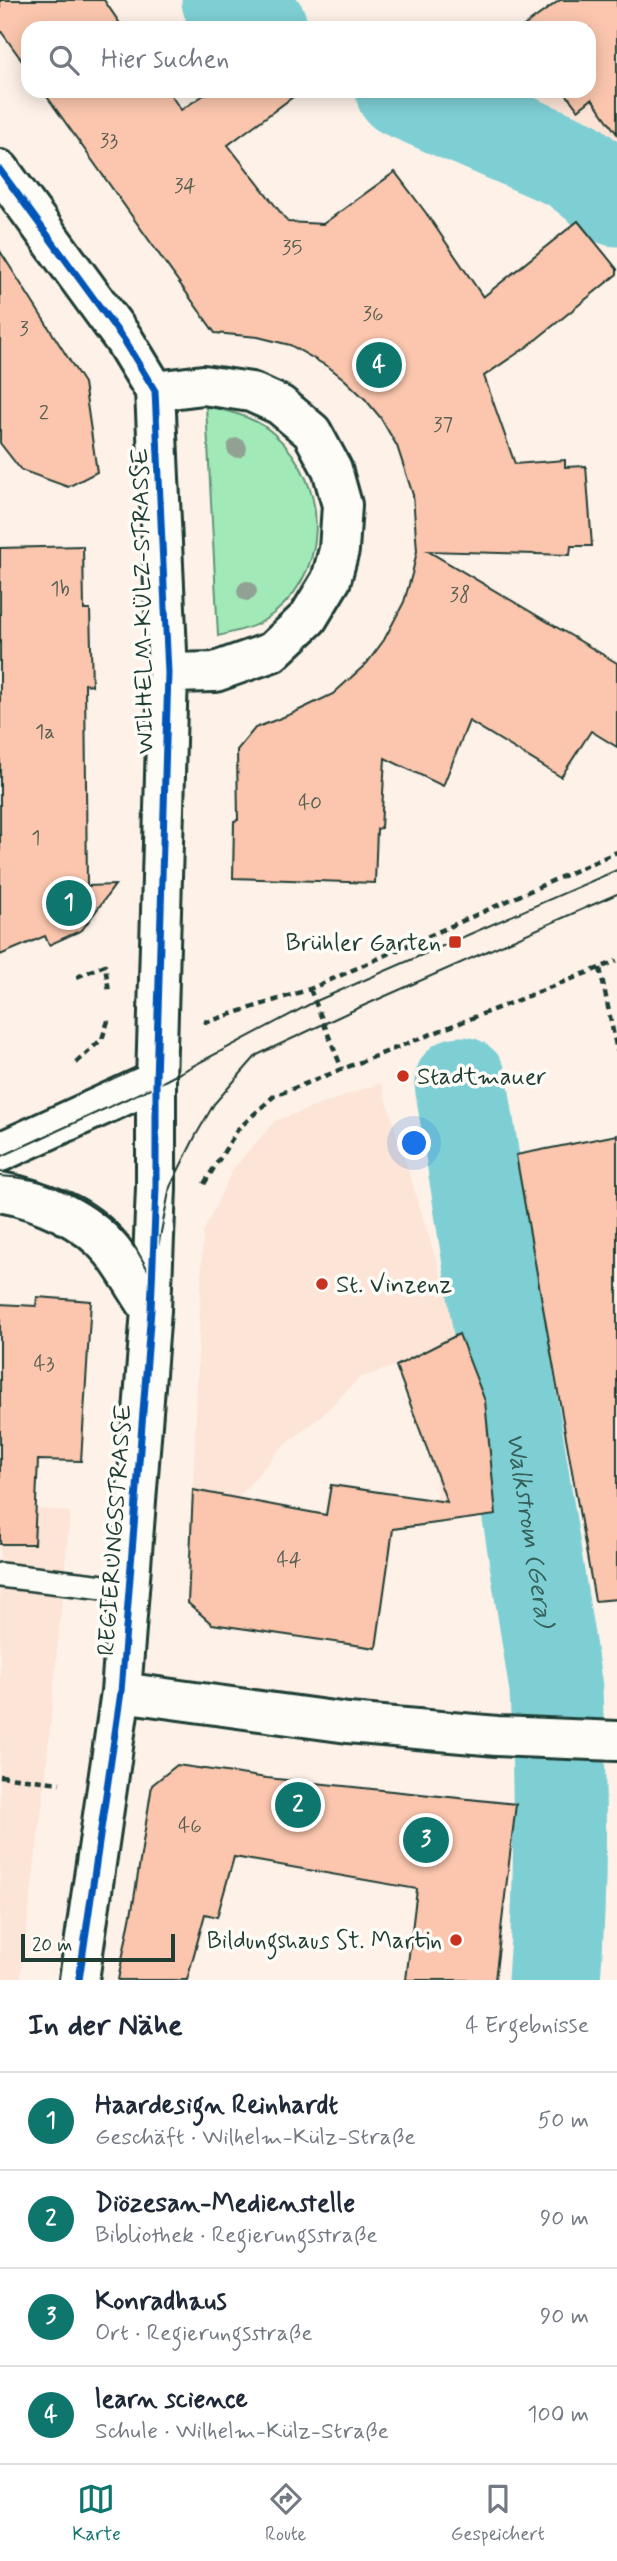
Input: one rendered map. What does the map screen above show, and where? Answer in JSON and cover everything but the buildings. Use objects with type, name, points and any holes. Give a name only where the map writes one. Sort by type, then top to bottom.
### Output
[{"type":"street","name":"WILHELM-KÜLZ-STRASSE","points":[[0,170],[124,340],[156,391],[168,673],[156,1081]]},
{"type":"street","name":"WILHELM-KÜLZ-STRASSE","points":[[156,391],[203,385],[251,392],[280,405],[312,432],[332,469],[342,505],[339,551],[331,580],[308,618],[272,652],[215,672],[168,673]]},
{"type":"street","points":[[0,1152],[156,1081]]},
{"type":"street","name":"REGIERUNGSSTRASSE","points":[[79,1980],[121,1692],[130,1590],[150,1310],[156,1188],[156,1081]]},
{"type":"street","points":[[0,1192],[24,1196],[81,1223],[111,1250],[150,1310]]},
{"type":"street","name":"REGIERUNGSSTRASSE","points":[[121,1692],[348,1723],[498,1736],[617,1741]]},
{"type":"lane","points":[[0,1575],[130,1590]]},
{"type":"path","points":[[158,1007],[207,1022],[310,989],[617,852]]},
{"type":"path","points":[[156,1188],[203,1185],[238,1129],[274,1096],[617,961]]},
{"type":"path","points":[[77,977],[105,965],[110,999]]},
{"type":"path","points":[[600,968],[617,1051]]},
{"type":"path","points":[[310,989],[342,1069]]},
{"type":"path","points":[[67,1067],[79,1062],[102,1039],[112,1010]]},
{"type":"path","points":[[0,1776],[46,1782]]},
{"type":"shaded area","points":[[560,0],[617,0],[617,175],[549,129],[484,98],[596,98],[596,21],[531,21]]},
{"type":"shaded area","name":"St. Vinzenz","points":[[381,1083],[459,1334],[485,1401],[440,1522],[429,1417],[416,1419],[395,1366],[359,1378],[321,1416],[279,1450],[237,1499],[193,1490],[203,1233],[233,1169],[275,1121]]},
{"type":"shaded area","points":[[0,1506],[70,1512],[45,1782],[20,1980],[0,1980]]},
{"type":"green space","points":[[206,406],[258,423],[274,434],[293,455],[306,479],[314,505],[316,531],[312,557],[302,581],[285,603],[258,624],[218,636]]},
{"type":"waterway","name":"Walkstrom (Gera)","points":[[228,0],[250,21]]},
{"type":"waterway","name":"Walkstrom (Gera)","points":[[418,98],[573,165],[617,200]]},
{"type":"waterway","name":"Walkstrom (Gera)","points":[[461,1083],[556,1689],[560,1834],[554,1980]]},
{"type":"tram line","points":[[0,1157],[157,1085],[314,1002],[617,870]]},
{"type":"tram line","points":[[79,1980],[121,1692],[152,1277],[170,1187],[214,1104],[257,1055],[617,894]]},
{"type":"tram line","points":[[0,1176],[49,1184],[65,1189],[94,1205],[124,1231],[152,1277]]},
{"type":"cycle path","points":[[0,170],[124,340],[155,391],[168,673],[151,1310],[121,1692],[79,1980]]},
{"type":"place","name":"learn science","points":[[379,365]]},
{"type":"place","name":"Haardesign Reinhardt","points":[[69,903]]},
{"type":"place","name":"Brühler Garten","points":[[455,942]]},
{"type":"place","name":"Stadtmauer","points":[[403,1076]]},
{"type":"place","name":"St. Vinzenz","points":[[322,1284]]},
{"type":"place","name":"Diözesan-Medienstelle","points":[[298,1805]]},
{"type":"place","name":"Konradhaus","points":[[426,1840]]},
{"type":"place","name":"Bildungshaus St. Martin","points":[[456,1940]]}]
